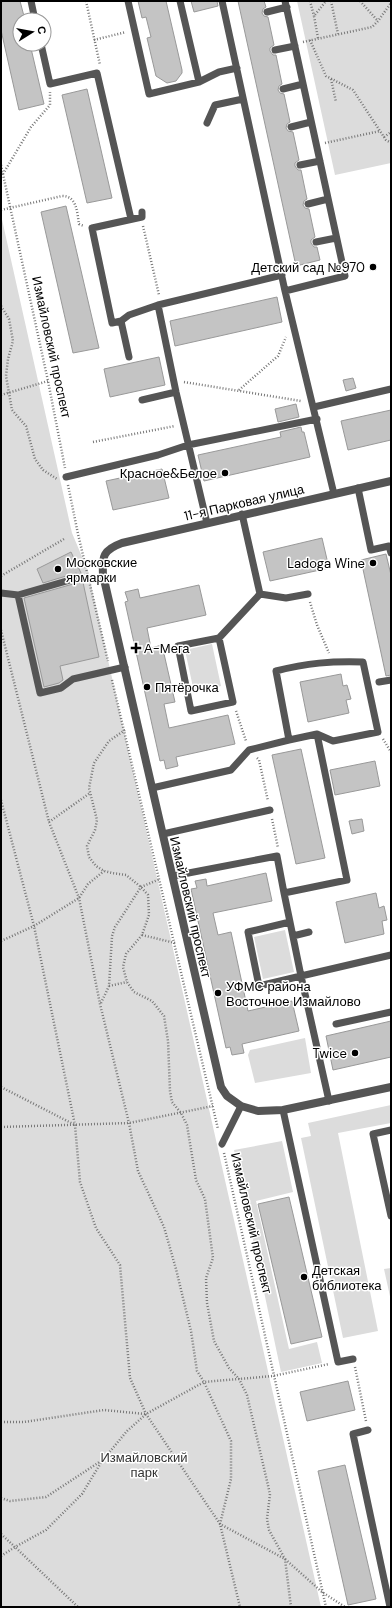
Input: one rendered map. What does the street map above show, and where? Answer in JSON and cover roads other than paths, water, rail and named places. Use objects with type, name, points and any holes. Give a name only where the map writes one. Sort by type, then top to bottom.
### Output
[{"type":"street","name":"11-я Парковая улица","points":[[105,552],[112,546],[122,543],[242,514],[391,481]]},
{"type":"street","name":"Измайловский проспект","points":[[105,552],[102,561],[103,575],[218,1080],[220,1087],[227,1096],[241,1106]]},
{"type":"street","points":[[241,1106],[258,1111],[283,1110],[391,1088]]},
{"type":"lane","points":[[31,1],[33,12]]},
{"type":"lane","points":[[128,1],[149,94],[199,82],[219,72],[236,68]]},
{"type":"lane","points":[[180,1],[199,82]]},
{"type":"lane","points":[[222,1],[285,291],[314,405],[334,494]]},
{"type":"lane","points":[[267,12],[286,4],[345,276],[285,291]]},
{"type":"lane","points":[[275,50],[295,45]]},
{"type":"lane","points":[[43,52],[50,84],[97,73],[131,220]]},
{"type":"lane","points":[[283,89],[303,84]]},
{"type":"lane","points":[[207,123],[215,105],[243,98]]},
{"type":"lane","points":[[292,127],[312,122]]},
{"type":"lane","points":[[300,165],[320,161]]},
{"type":"lane","points":[[308,204],[328,199]]},
{"type":"lane","points":[[142,214],[131,220],[92,228],[112,323],[121,321],[129,315],[158,306],[282,275]]},
{"type":"lane","points":[[316,242],[336,238]]},
{"type":"lane","points":[[158,306],[173,380],[207,523]]},
{"type":"lane","points":[[121,321],[129,357]]},
{"type":"lane","points":[[314,405],[391,389]]},
{"type":"lane","points":[[142,400],[176,392]]},
{"type":"lane","points":[[66,477],[158,455],[188,445],[317,419]]},
{"type":"lane","points":[[358,488],[371,550],[390,546],[391,553]]},
{"type":"lane","points":[[242,514],[260,594]]},
{"type":"lane","points":[[1,593],[18,595],[77,578]]},
{"type":"lane","points":[[260,594],[286,598],[308,594]]},
{"type":"lane","points":[[219,638],[233,702],[191,711],[178,646],[219,638],[260,594]]},
{"type":"lane","points":[[18,595],[40,693],[61,688],[73,679],[125,667]]},
{"type":"lane","points":[[152,788],[231,770],[249,750],[318,734],[333,741],[378,732],[363,662],[333,661],[302,664],[276,671],[290,740]]},
{"type":"lane","points":[[379,682],[391,680]]},
{"type":"lane","points":[[284,893],[347,880],[318,734]]},
{"type":"lane","points":[[163,834],[270,810]]},
{"type":"lane","points":[[172,876],[277,856],[301,976],[329,1101]]},
{"type":"lane","points":[[290,922],[248,932],[259,986],[391,956]]},
{"type":"lane","points":[[293,936],[309,932]]},
{"type":"lane","points":[[336,1024],[391,1012]]},
{"type":"lane","name":"Измайловский проспект","points":[[222,1144],[241,1106]]},
{"type":"lane","points":[[283,1110],[338,1362],[353,1359]]},
{"type":"lane","points":[[391,1130],[372,1134],[391,1216]]},
{"type":"lane","points":[[368,1430],[353,1434],[390,1607]]},
{"type":"place","name":"Детский сад №970","points":[[373,267]]},
{"type":"place","name":"Красное&Белое","points":[[225,473]]},
{"type":"place","name":"Ladoga Wine","points":[[373,563]]},
{"type":"place","name":"Московские ярмарки","points":[[58,569]]},
{"type":"place","name":"А-Мега","points":[[136,648]]},
{"type":"place","name":"Пятёрочка","points":[[147,687]]},
{"type":"place","name":"УФМС района Восточное Измайлово","points":[[218,993]]},
{"type":"place","name":"Twice","points":[[355,1053]]},
{"type":"place","name":"Детская библиотека","points":[[304,1277]]},
{"type":"park label","name":"Измайловский парк","points":[[144,1464]]}]
